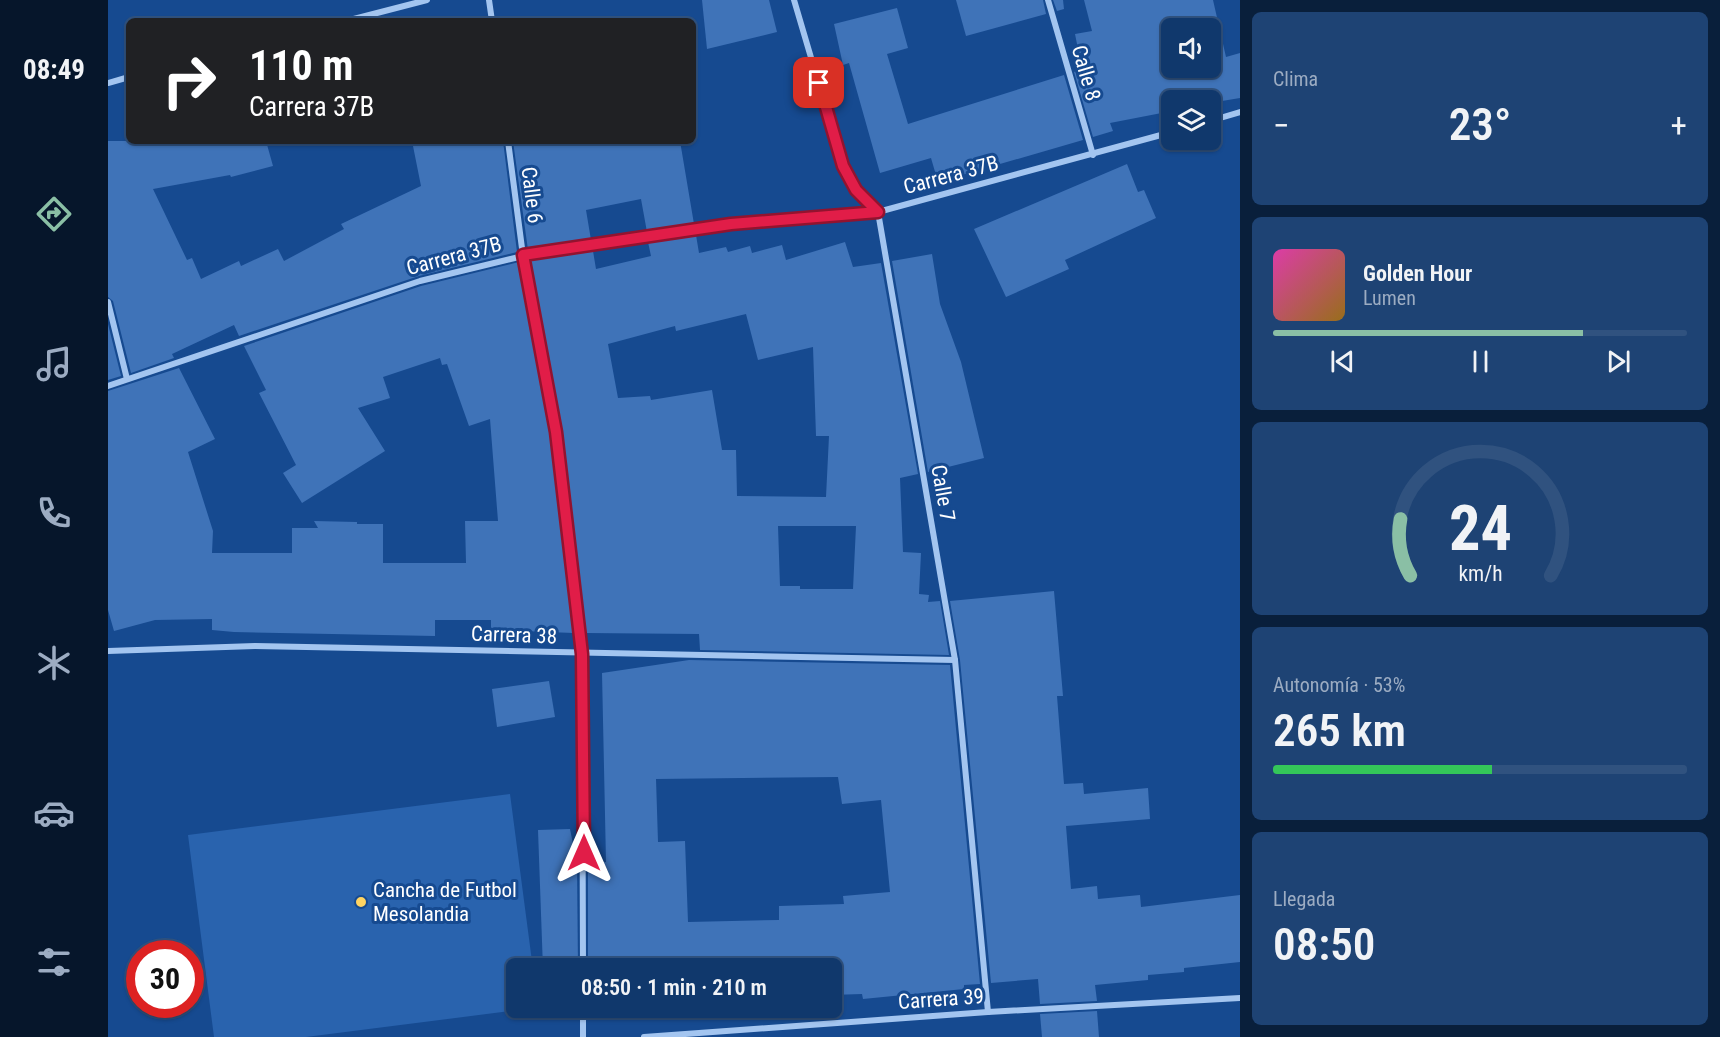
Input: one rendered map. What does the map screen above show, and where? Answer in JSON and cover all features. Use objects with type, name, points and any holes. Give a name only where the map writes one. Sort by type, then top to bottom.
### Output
[{"type":"street","points":[[358,18],[427,0]]},
{"type":"street","points":[[489,0],[492,18]]},
{"type":"street","points":[[794,0],[843,166],[856,190],[878,212]]},
{"type":"street","name":"Calle 8","points":[[1048,0],[1093,155]]},
{"type":"street","points":[[108,83],[126,78]]},
{"type":"street","points":[[1221,118],[1240,112]]},
{"type":"street","name":"Carrera 37B","points":[[108,386],[420,281],[523,255],[731,224],[878,212],[1161,135]]},
{"type":"street","name":"Calle 6","points":[[508,144],[523,255],[556,432],[582,654],[583,958]]},
{"type":"street","name":"Calle 7","points":[[878,212],[955,660],[988,1011]]},
{"type":"street","points":[[108,302],[127,380]]},
{"type":"street","name":"Carrera 38","points":[[108,651],[255,646],[955,660]]},
{"type":"street","name":"Carrera 39","points":[[644,1037],[988,1011],[1240,998]]},
{"type":"street","points":[[583,1018],[583,1037]]},
{"type":"shaded area","name":"Cancha de Futbol Mesolandia","points":[[510,794],[532,958],[506,958],[506,1012],[306,1037],[214,1037],[204,959],[204,940],[202,940],[188,835]]},
{"type":"building","points":[[702,0],[769,0],[777,32],[707,49]]},
{"type":"building","points":[[956,0],[1043,0],[1046,14],[966,36]]},
{"type":"building","points":[[1053,0],[1063,0],[1064,9],[1057,11]]},
{"type":"building","points":[[1084,0],[1213,0],[1217,18],[1161,18],[1161,78],[1221,78],[1221,35],[1226,57],[1240,53],[1240,98],[1221,101],[1221,90],[1161,90],[1161,113],[1110,123],[1113,131],[1093,137],[1074,72],[1082,69],[1075,34],[1092,31]]},
{"type":"building","points":[[897,8],[908,48],[887,54],[908,124],[1064,75],[1083,140],[938,182],[931,158],[880,173],[849,63],[843,65],[834,24]]},
{"type":"building","points":[[108,141],[126,141],[126,144],[267,144],[273,166],[231,177],[230,175],[153,189],[187,260],[192,258],[201,279],[239,261],[241,266],[278,249],[284,261],[344,229],[341,224],[421,186],[413,144],[503,144],[517,252],[419,276],[239,336],[234,325],[172,354],[174,358],[131,373],[113,301],[108,297]]},
{"type":"building","points":[[513,144],[681,144],[694,224],[647,232],[641,199],[586,210],[591,240],[528,250]]},
{"type":"building","points":[[1127,164],[1138,192],[1144,190],[1156,218],[1065,260],[1069,269],[1006,297],[974,229]]},
{"type":"building","points":[[696,235],[699,253],[726,247],[728,252],[750,246],[752,253],[782,245],[786,260],[845,242],[853,267],[881,263],[918,474],[900,478],[903,552],[921,553],[919,594],[929,595],[928,602],[940,601],[949,655],[700,650],[699,634],[585,633],[561,431],[529,260],[593,251],[596,269],[651,256],[648,242]],"holes":[[[746,314],[758,360],[813,347],[816,436],[829,436],[826,497],[737,496],[736,450],[722,450],[712,390],[651,400],[650,396],[618,398],[608,344],[675,326],[676,331]],[[778,526],[856,526],[853,589],[800,589],[800,586],[780,586]]]},
{"type":"building","points":[[932,254],[940,304],[961,362],[984,458],[928,472],[892,261]]},
{"type":"building","points":[[519,262],[551,433],[574,633],[491,630],[491,620],[435,620],[435,636],[234,632],[212,630],[212,619],[155,620],[114,631],[108,610],[108,391],[179,368],[215,439],[188,452],[213,531],[212,553],[292,553],[292,528],[318,528],[314,521],[357,522],[357,524],[383,524],[383,563],[466,563],[465,521],[498,521],[490,419],[469,426],[447,364],[442,365],[440,358],[383,377],[390,398],[358,408],[385,451],[302,503],[283,473],[296,465],[259,393],[266,390],[244,346],[421,286]]},
{"type":"building","points":[[108,324],[121,376],[108,380]]},
{"type":"building","points":[[1054,591],[1063,696],[1057,696],[1064,784],[1083,783],[1084,794],[1148,788],[1150,819],[1066,826],[1071,889],[1097,886],[1098,899],[1140,895],[1141,907],[1240,895],[1240,962],[1184,968],[1184,972],[1148,975],[1148,980],[1095,985],[1097,1001],[1040,1004],[1038,979],[991,983],[960,660],[950,601]]},
{"type":"building","points":[[689,660],[950,665],[980,984],[964,985],[964,989],[863,999],[862,994],[842,995],[842,958],[588,958],[588,863],[606,862],[602,673]],"holes":[[[838,777],[842,804],[881,800],[890,892],[843,896],[844,904],[779,906],[779,920],[688,922],[685,841],[658,842],[656,779]]]},
{"type":"building","points":[[549,681],[555,717],[497,727],[492,689]]},
{"type":"building","points":[[570,829],[577,864],[578,958],[543,958],[538,830]]},
{"type":"building","points":[[1097,1011],[1099,1037],[1042,1037],[1040,1014]]},
{"type":"place","name":"Cancha de Futbol Mesolandia","points":[[361,902]]},
{"type":"route","points":[[584,853],[585,737],[582,654],[556,432],[523,255],[731,224],[878,212],[856,190],[843,166],[819,83]]}]
